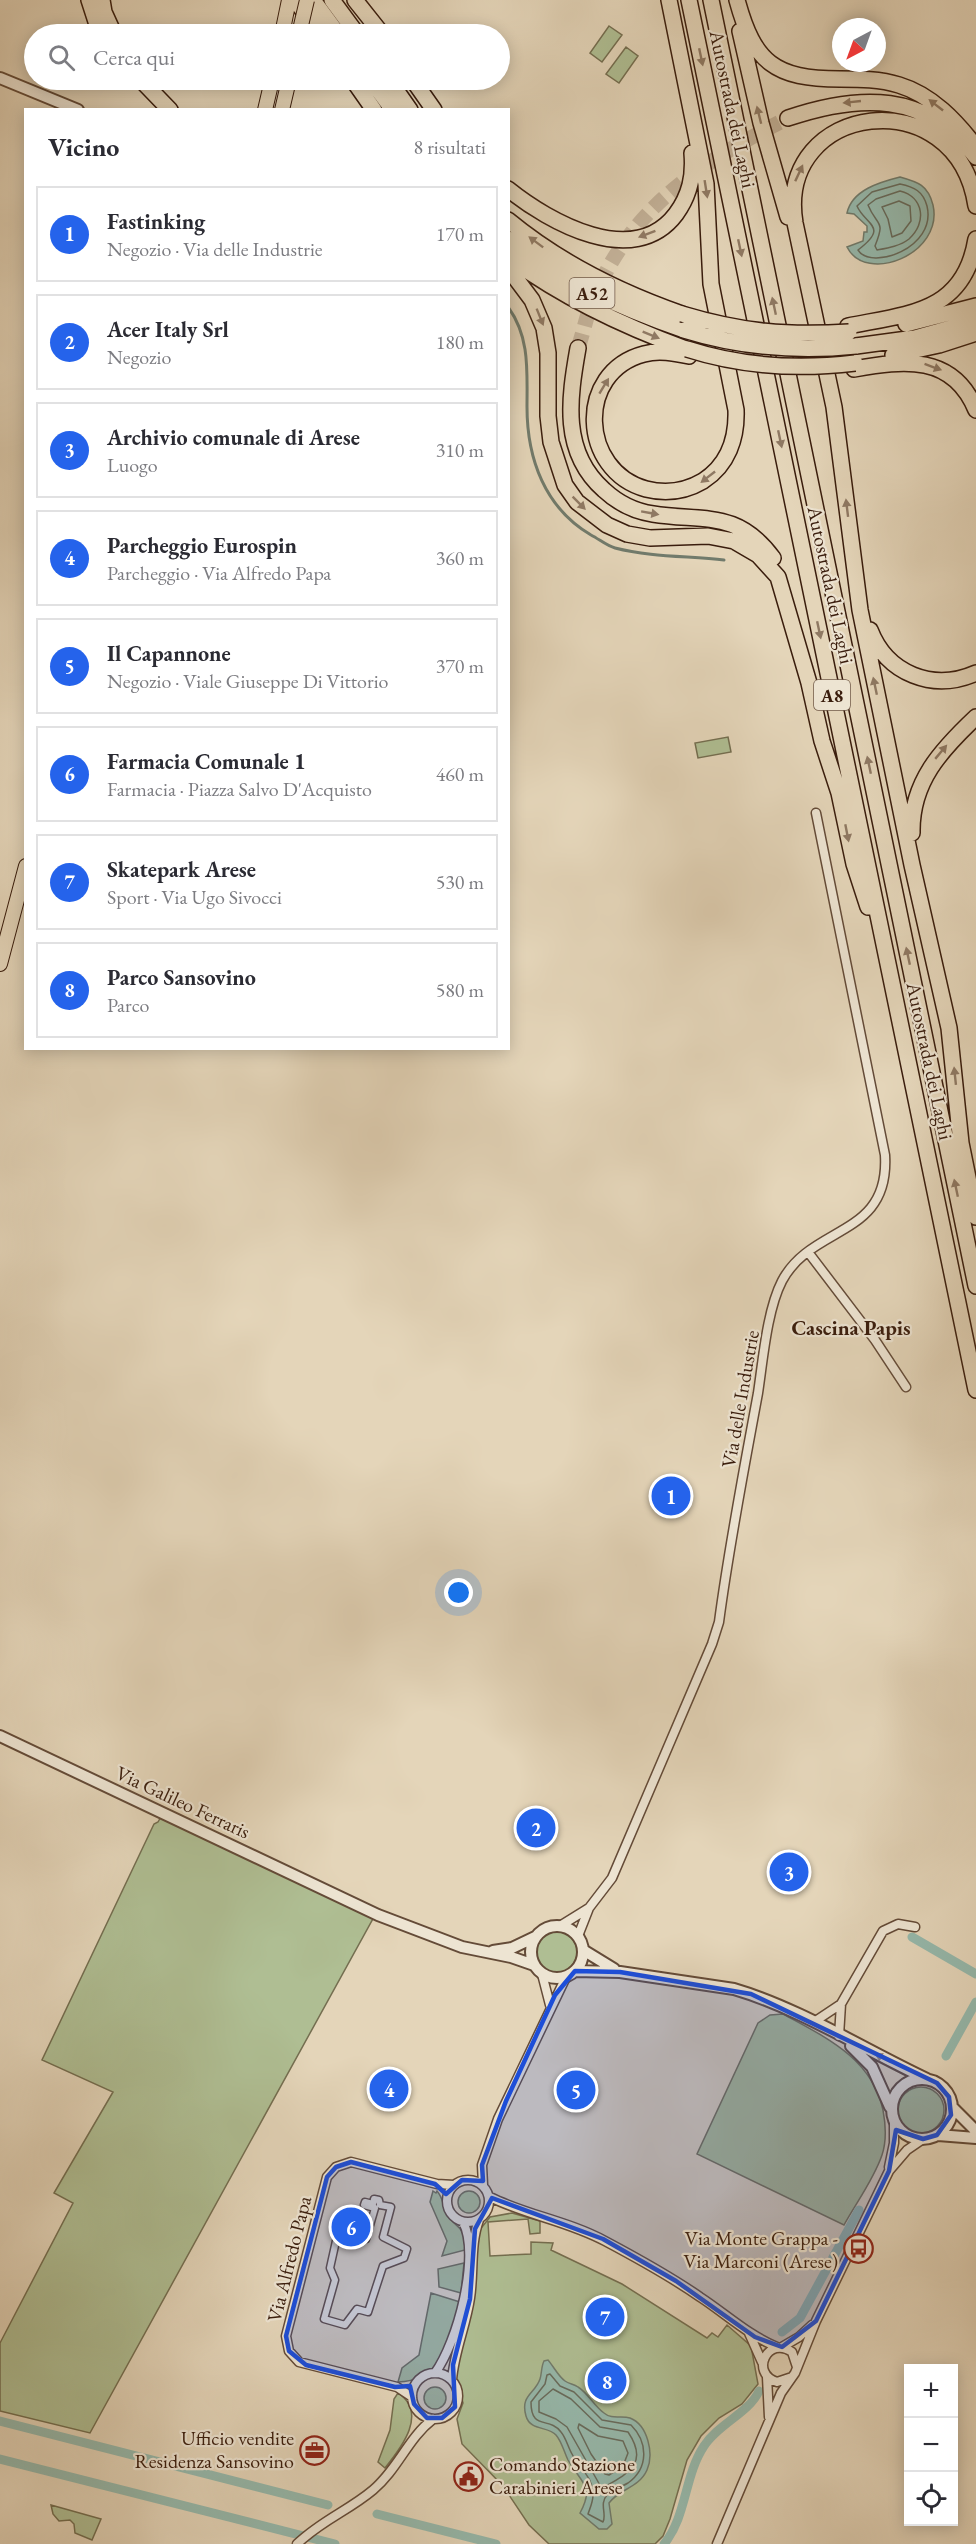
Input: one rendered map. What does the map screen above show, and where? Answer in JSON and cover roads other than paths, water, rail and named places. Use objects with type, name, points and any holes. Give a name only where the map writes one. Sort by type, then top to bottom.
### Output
[{"type":"highway","points":[[89,0],[97,24]]},
{"type":"highway","points":[[102,0],[109,24]]},
{"type":"highway","points":[[289,0],[307,24]]},
{"type":"highway","points":[[295,0],[313,24]]},
{"type":"highway","points":[[313,0],[331,24]]},
{"type":"highway","points":[[332,0],[350,24]]},
{"type":"highway","points":[[355,0],[374,24]]},
{"type":"highway","points":[[669,0],[706,191],[711,284],[736,410],[736,431],[725,459],[714,472],[700,483],[685,489],[668,492],[650,490],[632,484],[614,470],[601,451],[593,418],[598,398],[613,374],[635,357],[660,352],[688,353],[751,364],[824,367],[906,362],[935,367],[960,384],[976,410]]},
{"type":"highway","name":"Autostrada dei Laghi","points":[[689,0],[976,1390]]},
{"type":"highway","name":"Autostrada dei Laghi","points":[[711,0],[976,1286]]},
{"type":"highway","points":[[736,0],[751,41],[761,55],[774,65],[804,78],[870,79],[909,89],[942,110],[976,147]]},
{"type":"highway","points":[[736,0],[769,151],[806,271]]},
{"type":"highway","points":[[510,190],[550,218],[593,235],[629,239],[647,235],[666,224],[686,199],[692,180],[693,158],[682,70]]},
{"type":"highway","points":[[151,90],[168,108]]},
{"type":"highway","points":[[162,90],[179,108]]},
{"type":"highway","points":[[360,90],[373,108]]},
{"type":"highway","points":[[378,90],[392,108]]},
{"type":"highway","points":[[396,90],[410,108]]},
{"type":"highway","points":[[420,90],[433,108]]},
{"type":"highway","points":[[788,118],[822,107],[849,102],[897,105],[920,113],[943,125],[959,138],[976,158]]},
{"type":"highway","points":[[928,928],[912,865],[860,610],[834,407],[793,212],[795,183],[801,168],[816,148],[837,132],[853,124],[874,120],[893,120],[915,125],[937,138],[954,153],[966,171],[976,206]]},
{"type":"highway","name":"A52","points":[[510,222],[543,247],[586,273],[630,294],[682,314],[746,330],[810,334],[915,322],[976,306]]},
{"type":"highway","points":[[849,329],[911,314],[937,303],[952,291],[964,275],[972,258],[976,239]]},
{"type":"highway","name":"A52","points":[[510,240],[539,262],[590,291],[632,311],[715,340],[770,348],[823,349],[915,338],[976,321]]},
{"type":"highway","points":[[510,258],[542,282],[589,308],[688,353]]},
{"type":"highway","points":[[510,271],[532,300],[544,328],[548,353],[549,430],[560,475],[570,493],[596,518],[627,534],[650,538],[718,537],[742,544],[758,555],[772,569],[782,587],[809,683]]},
{"type":"highway","points":[[855,366],[939,345],[976,333]]},
{"type":"highway","points":[[578,348],[572,386],[571,422],[577,454],[587,472],[617,501],[633,509],[658,515],[698,517],[725,522],[742,530],[764,546],[776,561],[787,585],[822,741],[839,794],[854,864],[890,975]]},
{"type":"highway","points":[[855,566],[870,631],[880,650],[889,660],[906,673],[926,680],[952,681],[976,673]]},
{"type":"highway","points":[[976,717],[936,759],[923,779],[915,800],[912,835],[949,1028],[961,1143],[976,1217]]},
{"type":"main road","points":[[284,24],[289,0]]},
{"type":"main road","points":[[301,24],[307,0]]},
{"type":"main road","points":[[265,108],[270,90]]},
{"type":"main road","points":[[282,108],[287,90]]},
{"type":"main road","points":[[0,964],[24,874]]},
{"type":"street","points":[[0,78],[24,88]]},
{"type":"street","points":[[29,90],[73,108]]},
{"type":"street","name":"Via delle Industrie","points":[[578,1936],[590,1908],[609,1883],[621,1861],[712,1644],[719,1622],[774,1303],[784,1278],[808,1252],[869,1210],[881,1195],[886,1171],[885,1155],[816,813]]},
{"type":"street","points":[[808,1252],[875,1340],[906,1387]]},
{"type":"street","name":"Via Galileo Ferraris","points":[[0,1736],[350,1903],[446,1942],[538,1970]]},
{"type":"street","name":"Via delle Industrie","points":[[560,1926],[590,1908]]},
{"type":"street","points":[[839,2036],[841,2004],[883,1931],[898,1924],[915,1927]]},
{"type":"street","points":[[447,2196],[454,2185],[468,2180],[482,2164],[506,2101],[550,2009],[570,1974],[580,1965],[583,1950],[578,1936],[567,1927],[560,1926],[546,1928],[535,1937],[512,1948],[485,1952]]},
{"type":"street","points":[[535,1937],[530,1951],[550,2009]]},
{"type":"street","points":[[583,1950],[620,1972]]},
{"type":"street","points":[[538,1970],[558,1978],[570,1974],[620,1972],[734,1989],[769,2001],[944,2089],[952,2107],[976,2131]]},
{"type":"street","points":[[814,2022],[841,2004]]},
{"type":"street","points":[[839,2036],[872,2067],[881,2083],[893,2115],[905,2134],[923,2139]]},
{"type":"street","points":[[889,2171],[894,2143],[892,2102],[899,2089],[912,2080],[927,2079]]},
{"type":"street","points":[[937,2135],[948,2123],[952,2107]]},
{"type":"street","points":[[717,2544],[782,2393],[797,2367],[816,2320],[889,2171],[907,2150],[923,2139],[951,2134],[976,2138]]},
{"type":"street","name":"Via Alfredo Papa","points":[[412,2397],[397,2387],[299,2362],[289,2351],[286,2336],[327,2177],[333,2169],[351,2162],[438,2184],[454,2185]]},
{"type":"street","points":[[482,2164],[483,2185],[490,2197],[603,2239],[676,2281],[748,2333],[792,2352],[797,2367]]},
{"type":"street","points":[[468,2180],[483,2185]]},
{"type":"street","points":[[435,2373],[450,2348],[464,2298],[469,2240],[463,2222],[448,2208],[447,2196],[438,2184]]},
{"type":"street","points":[[297,2544],[327,2519],[374,2489],[397,2464],[413,2438],[433,2419],[448,2415],[455,2407],[457,2390],[452,2380],[453,2365],[470,2299],[474,2236],[479,2220],[488,2210],[490,2197]]},
{"type":"street","points":[[376,2199],[380,2200],[380,2205],[391,2207],[383,2237],[407,2249],[404,2258],[383,2266],[368,2312],[357,2309],[345,2325],[324,2319],[335,2280],[330,2268],[338,2232],[366,2239],[375,2208],[364,2205],[364,2202],[373,2204],[376,2199]]},
{"type":"street","points":[[488,2210],[512,2207]]},
{"type":"street","points":[[463,2222],[479,2220]]},
{"type":"street","points":[[762,2362],[767,2352],[799,2337],[816,2320]]},
{"type":"street","points":[[748,2333],[767,2377],[769,2408],[767,2430]]},
{"type":"street","points":[[413,2438],[417,2424],[417,2410],[412,2397],[416,2384],[435,2373],[452,2380]]},
{"type":"street","points":[[767,2377],[777,2382],[792,2377]]},
{"type":"street","name":"Via Alfredo Papa","points":[[397,2387],[416,2384]]},
{"type":"street","points":[[417,2410],[433,2419]]},
{"type":"water","points":[[900,177],[921,185],[931,198],[933,222],[927,238],[916,250],[901,259],[885,263],[870,263],[857,258],[847,247],[863,241],[867,226],[854,214],[847,213],[850,205],[868,188]]},
{"type":"water","points":[[548,2360],[563,2379],[582,2390],[604,2413],[610,2416],[627,2417],[636,2422],[648,2441],[650,2456],[647,2470],[639,2481],[618,2494],[609,2503],[612,2524],[607,2529],[599,2529],[580,2513],[586,2490],[556,2435],[531,2424],[526,2416],[526,2399],[538,2384],[544,2361]]},
{"type":"waterway","points":[[510,310],[524,342],[527,367],[528,426],[535,463],[542,480],[562,511],[575,524],[615,548],[655,555],[724,560]]},
{"type":"waterway","points":[[912,1937],[976,1974]]},
{"type":"waterway","points":[[946,2056],[976,2002]]},
{"type":"waterway","points":[[782,2332],[800,2318],[859,2210]]},
{"type":"waterway","points":[[664,2544],[677,2521],[697,2458],[704,2446],[717,2431],[748,2406],[759,2391]]},
{"type":"waterway","points":[[0,2421],[328,2505]]},
{"type":"waterway","points":[[0,2459],[335,2544]]},
{"type":"waterway","points":[[377,2514],[496,2544]]},
{"type":"tunnel","points":[[578,348],[592,301],[611,263],[651,210],[700,169],[788,118]]},
{"type":"place","name":"Fastinking","points":[[671,1496]]},
{"type":"place","name":"Acer Italy Srl","points":[[536,1828]]},
{"type":"place","name":"Archivio comunale di Arese","points":[[789,1872]]},
{"type":"place","name":"Parcheggio Eurospin","points":[[389,2089]]},
{"type":"place","name":"Il Capannone","points":[[576,2090]]},
{"type":"place","name":"Farmacia Comunale 1","points":[[351,2227]]},
{"type":"place","name":"Via Monte Grappa - Via Marconi (Arese)","points":[[859,2249]]},
{"type":"place","name":"Skatepark Arese","points":[[605,2317]]},
{"type":"place","name":"Parco Sansovino","points":[[607,2381]]},
{"type":"place","name":"Ufficio vendite Residenza Sansovino","points":[[315,2450]]},
{"type":"place","name":"Comando Stazione Carabinieri Arese","points":[[468,2476]]},
{"type":"district","name":"Cascina Papis","points":[[851,1327]]}]
